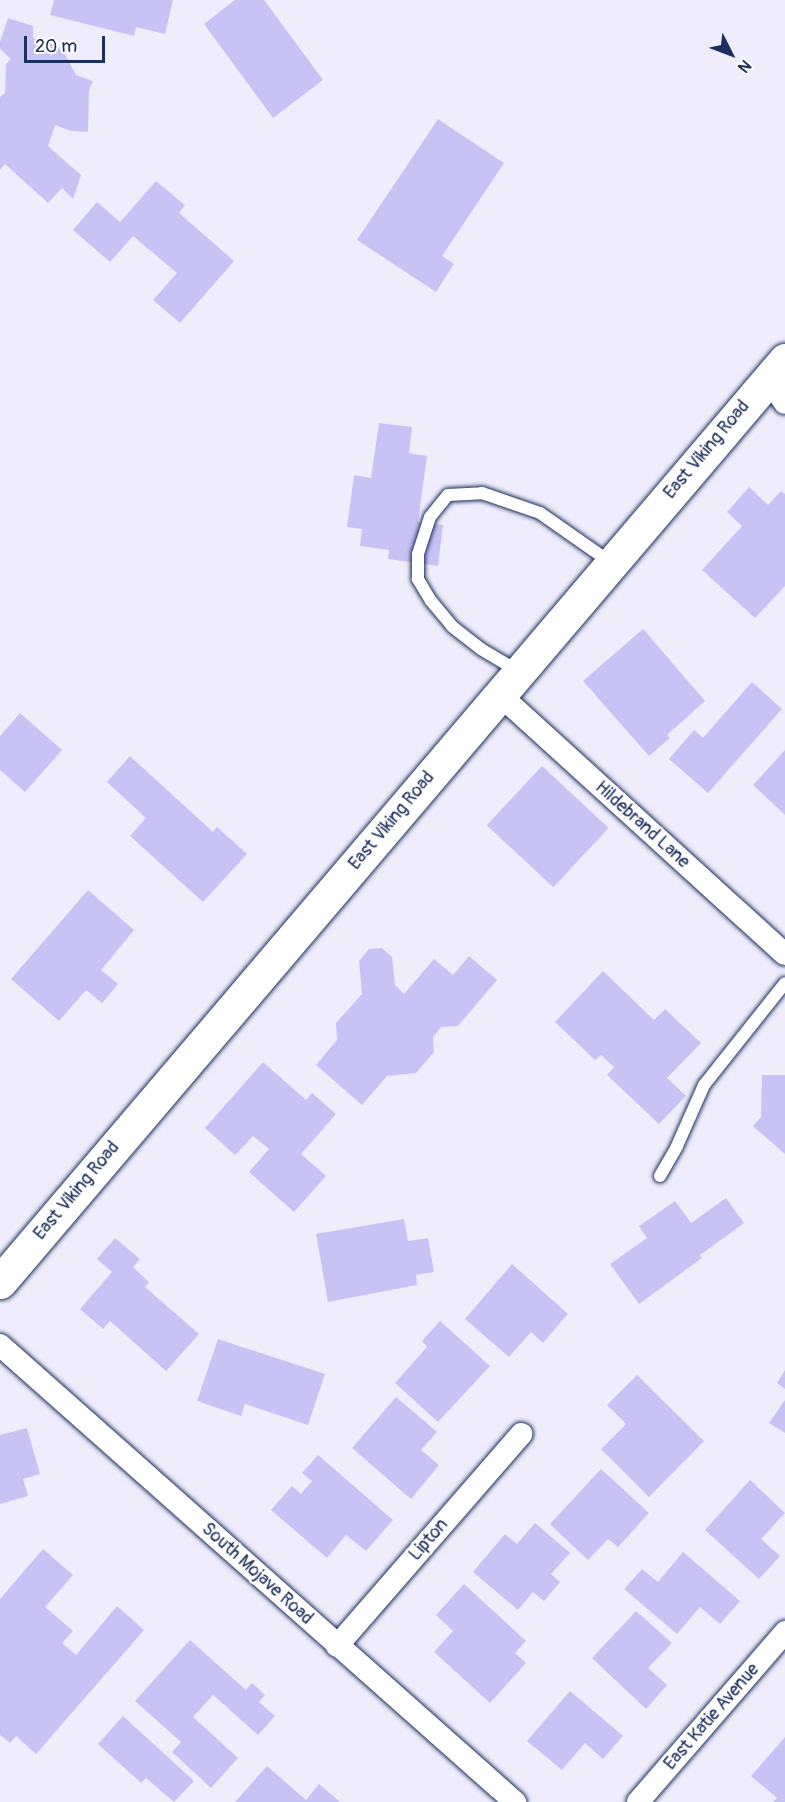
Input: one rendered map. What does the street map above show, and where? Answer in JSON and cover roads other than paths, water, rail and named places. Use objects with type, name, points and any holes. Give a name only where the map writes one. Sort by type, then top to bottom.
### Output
[{"type":"street","name":"East Viking Road","points":[[0,1282],[611,564],[779,381]]},
{"type":"street","name":"Hildebrand Lane","points":[[509,683],[785,954]]},
{"type":"street","name":"South Mojave Road","points":[[0,1345],[514,1802]]},
{"type":"street","name":"Lipton","points":[[337,1646],[521,1434]]},
{"type":"street","name":"East Katie Avenue","points":[[638,1802],[785,1632]]},
{"type":"lane","points":[[509,683],[481,649],[452,626],[431,601],[418,579],[418,554],[430,517],[442,502],[448,495],[482,493],[540,513],[611,564]]},
{"type":"lane","points":[[660,1176],[677,1146],[704,1085],[785,982]]}]
